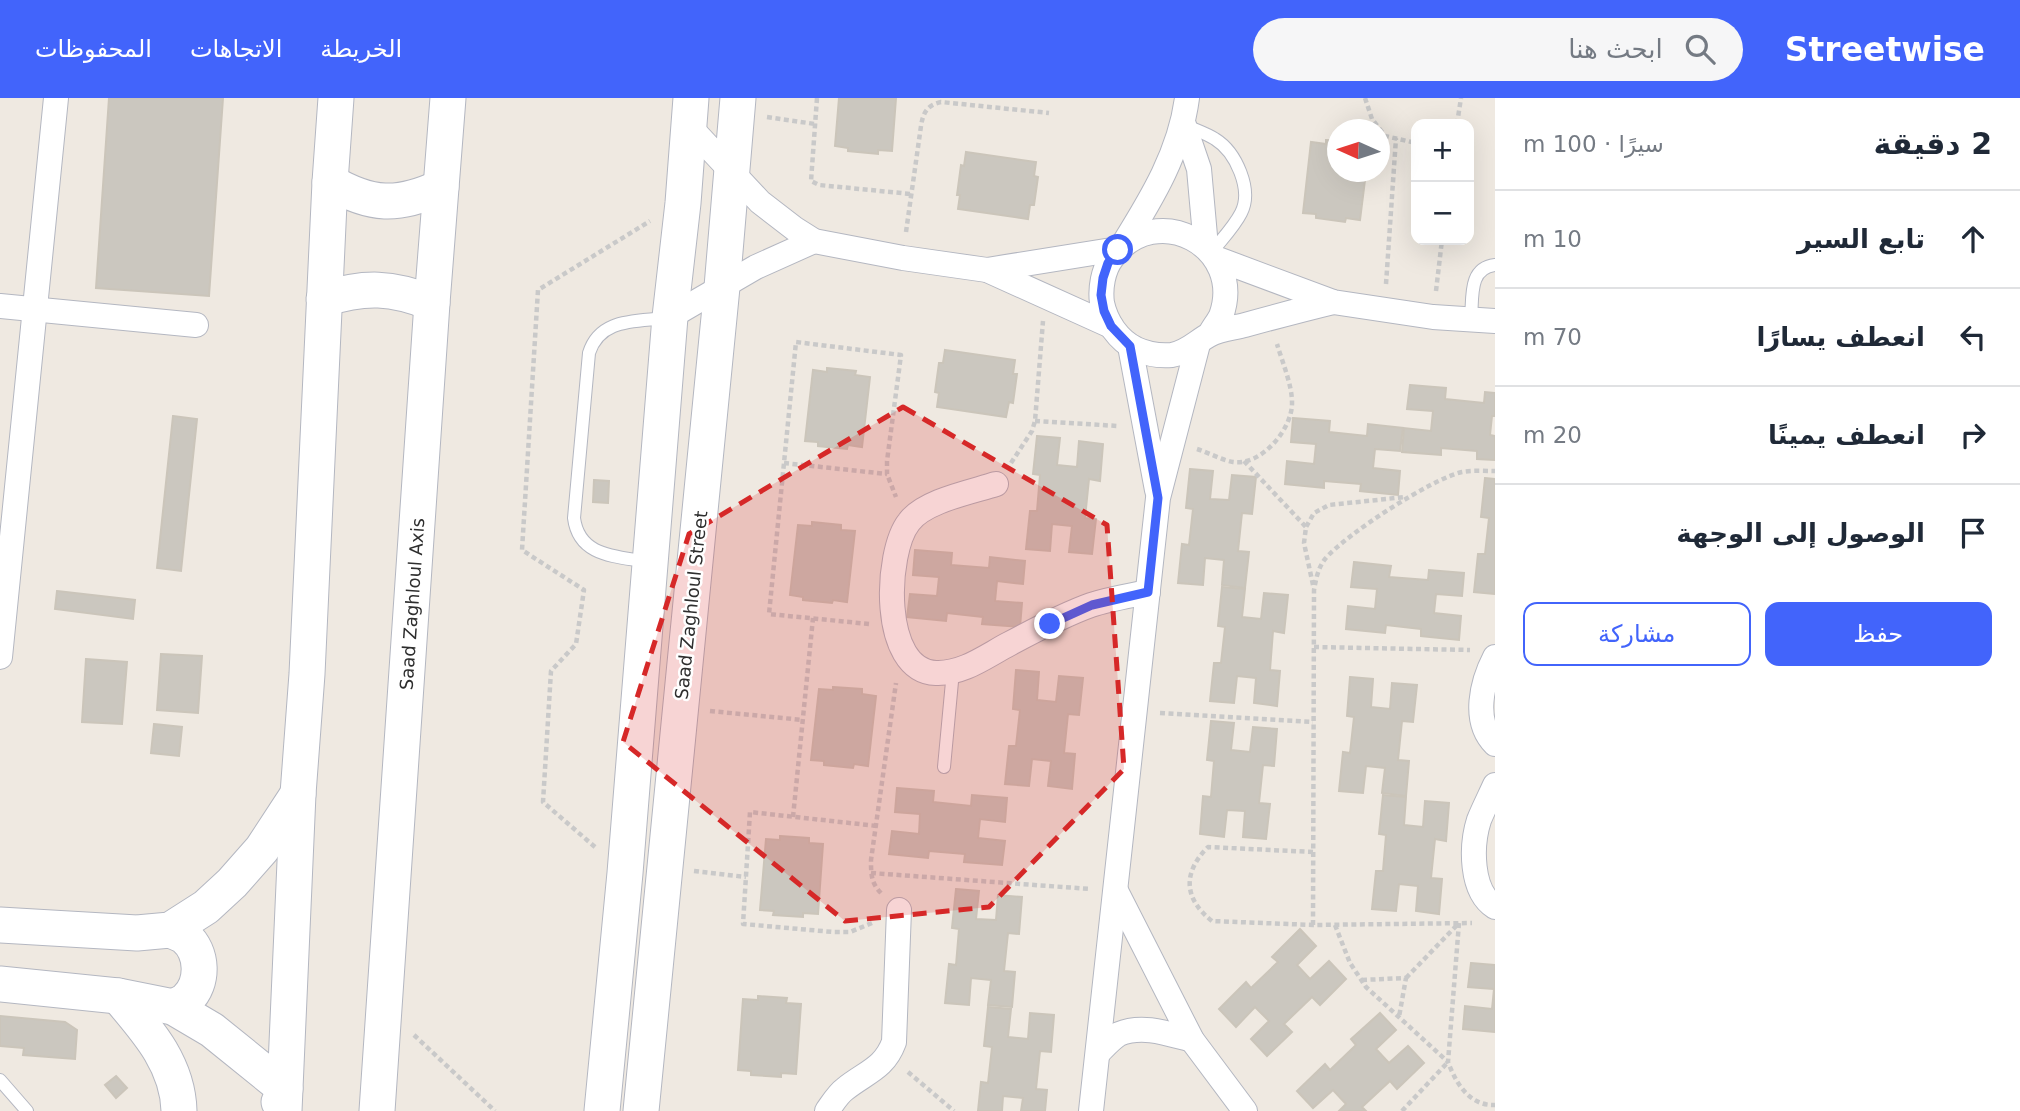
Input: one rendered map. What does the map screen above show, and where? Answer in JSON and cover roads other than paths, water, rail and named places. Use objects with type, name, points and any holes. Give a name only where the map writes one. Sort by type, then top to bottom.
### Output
[{"type":"street","points":[[0,657],[56,98]]},
{"type":"street","points":[[281,1104],[307,674],[336,98]]},
{"type":"street","name":"Saad Zaghloul Axis","points":[[377,1111],[448,98]]},
{"type":"street","points":[[1187,98],[1184,125],[1158,187],[1108,263],[1101,295],[1111,326],[1130,346],[1143,352],[1165,355],[1186,351],[1204,339],[1333,302]]},
{"type":"street","name":"Saad Zaghloul Street","points":[[641,1111],[722,287],[737,106]]},
{"type":"street","points":[[690,112],[732,173],[777,216],[814,241],[987,270],[1111,326]]},
{"type":"street","points":[[602,1111],[690,112]]},
{"type":"street","points":[[1091,1111],[1158,498],[1204,339],[1220,317],[1225,297],[1223,276],[1210,253],[1199,169],[1184,125]]},
{"type":"street","points":[[330,183],[350,194],[373,201],[397,202],[420,197],[441,187]]},
{"type":"street","points":[[987,270],[1121,247],[1137,236],[1166,230],[1181,232],[1210,253],[1333,302],[1433,317],[1483,320]]},
{"type":"street","points":[[670,317],[756,267],[814,241]]},
{"type":"street","points":[[324,299],[368,289],[390,290],[432,303]]},
{"type":"street","points":[[0,306],[196,325]]},
{"type":"street","points":[[1130,346],[1158,498]]},
{"type":"street","points":[[996,484],[926,507],[909,520],[897,544],[892,610],[898,637],[908,659],[920,670],[936,673],[965,668],[1092,605],[1148,592]]},
{"type":"street","points":[[1488,654],[1482,695],[1483,720],[1495,744]]},
{"type":"street","points":[[1489,914],[1490,904],[1477,881],[1474,851],[1478,822],[1495,785]]},
{"type":"street","points":[[0,925],[137,933],[170,930],[205,907],[232,883],[262,849],[298,794]]},
{"type":"street","points":[[1116,891],[1192,1040],[1245,1111]]},
{"type":"street","points":[[827,1111],[843,1090],[879,1066],[889,1055],[894,1035],[899,911]]},
{"type":"street","points":[[170,930],[185,937],[191,944],[196,951],[200,967],[197,984],[187,999],[173,1007]]},
{"type":"street","points":[[0,984],[118,996],[173,1007],[212,1030],[281,1104]]},
{"type":"street","points":[[118,996],[156,1040],[179,1092],[179,1111]]},
{"type":"street","points":[[1098,1052],[1118,1035],[1132,1031],[1148,1030],[1192,1040]]},
{"type":"lane","points":[[1184,125],[1222,144],[1233,158],[1245,190],[1241,215],[1210,253]]},
{"type":"lane","points":[[1483,320],[1474,281],[1477,272],[1486,266],[1495,265]]},
{"type":"lane","points":[[650,563],[596,551],[587,546],[580,538],[574,518],[592,344],[604,330],[613,326],[670,317]]},
{"type":"lane","points":[[944,767],[953,671]]},
{"type":"lane","points":[[0,1080],[27,1111]]}]
